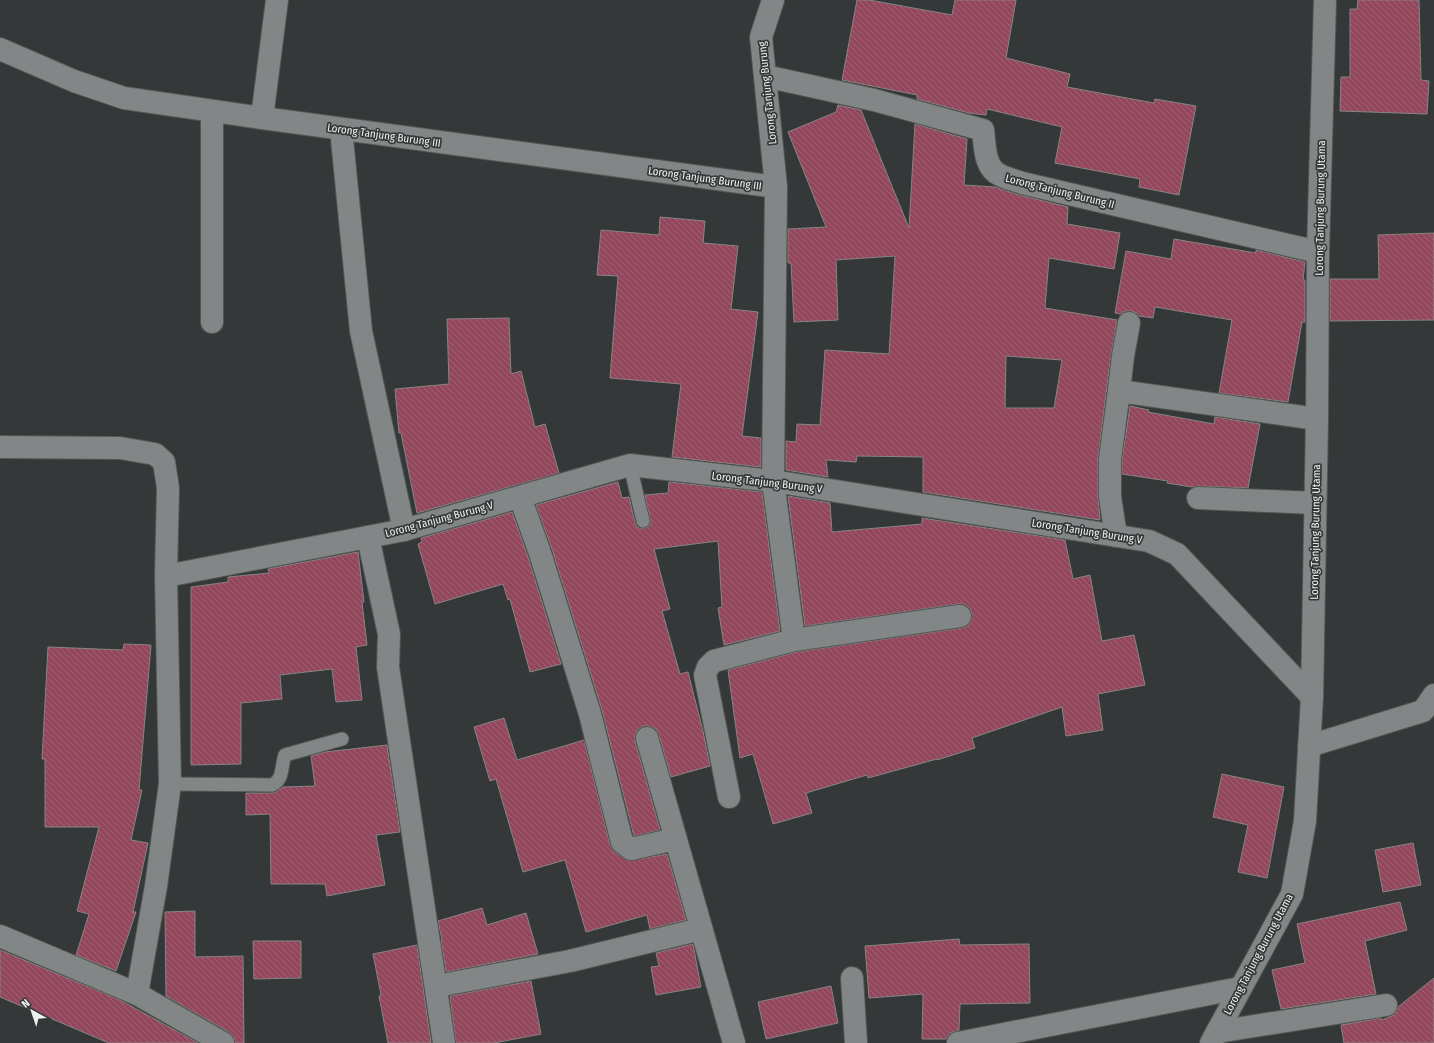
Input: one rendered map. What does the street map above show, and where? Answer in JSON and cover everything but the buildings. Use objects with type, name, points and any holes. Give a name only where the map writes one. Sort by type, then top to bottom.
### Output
[{"type":"street","points":[[262,118],[277,0]]},
{"type":"street","name":"Lorong Tanjung Burung","points":[[773,0],[761,37],[776,187],[773,481],[794,640]]},
{"type":"street","name":"Lorong Tanjung Burung Utama","points":[[1214,1038],[1292,894],[1305,821],[1312,697],[1317,419],[1318,252],[1325,0]]},
{"type":"street","name":"Lorong Tanjung Burung III","points":[[0,49],[74,82],[124,98],[341,129],[776,187]]},
{"type":"street","name":"Lorong Tanjung Burung II","points":[[765,76],[874,100],[983,130],[987,161],[992,169],[999,175],[1022,183],[1318,252]]},
{"type":"street","points":[[212,111],[212,322]]},
{"type":"street","points":[[341,129],[361,331],[404,530]]},
{"type":"street","points":[[1116,536],[1110,496],[1110,458],[1123,356],[1129,323]]},
{"type":"street","points":[[1119,391],[1317,419]]},
{"type":"street","points":[[0,448],[120,448],[155,454],[164,462],[168,488],[166,576],[170,784],[156,886],[137,994]]},
{"type":"street","name":"Lorong Tanjung Burung V","points":[[166,576],[404,530],[630,465],[773,481],[1149,541],[1177,554],[1312,697]]},
{"type":"street","points":[[520,497],[540,554],[590,714],[622,842],[631,849],[675,839]]},
{"type":"street","points":[[1198,498],[1315,503]]},
{"type":"street","points":[[368,537],[389,634],[388,667],[437,986],[444,1043]]},
{"type":"street","points":[[729,797],[705,675],[708,667],[714,661],[794,640],[960,616]]},
{"type":"street","points":[[1309,746],[1424,711],[1434,694]]},
{"type":"street","points":[[646,738],[734,1043]]},
{"type":"street","points":[[437,986],[570,961],[701,929]]},
{"type":"street","points":[[0,936],[137,994],[223,1043]]},
{"type":"street","points":[[852,978],[856,1043]]},
{"type":"street","points":[[958,1043],[1240,988]]},
{"type":"street","points":[[1214,1038],[1386,1005]]},
{"type":"lane","points":[[630,465],[643,521]]},
{"type":"lane","points":[[170,784],[272,785],[280,779],[285,755],[342,739]]}]
